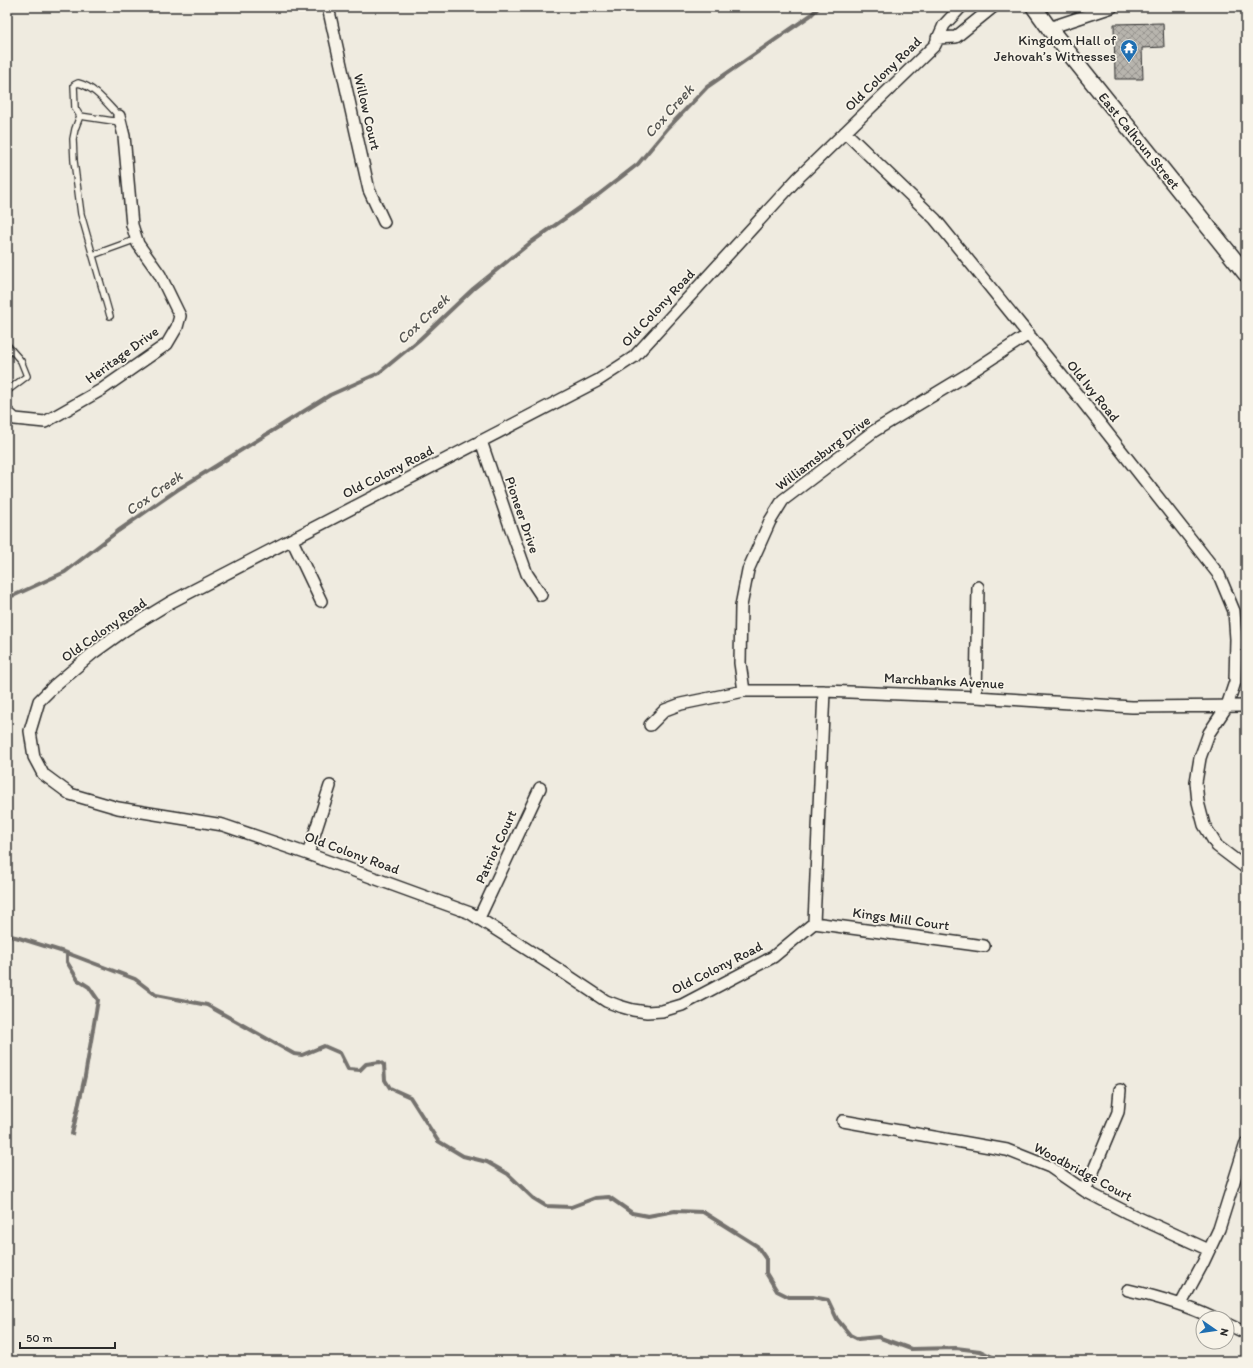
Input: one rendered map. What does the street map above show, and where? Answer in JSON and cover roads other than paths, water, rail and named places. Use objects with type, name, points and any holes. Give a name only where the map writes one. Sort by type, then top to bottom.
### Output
[{"type":"street","name":"Willow Court","points":[[328,7],[369,190],[384,222]]},
{"type":"street","name":"Old Colony Road","points":[[814,923],[773,957],[682,1005],[662,1011],[647,1012],[633,1010],[606,1001],[470,913],[308,854],[223,825],[118,808],[70,794],[43,774],[34,757],[30,731],[39,701],[55,684],[92,653],[125,630],[171,602],[597,381],[634,356],[798,178],[935,45],[944,25],[961,7]]},
{"type":"street","name":"Old Colony Road","points":[[938,38],[956,37],[993,7]]},
{"type":"street","name":"East Calhoun Street","points":[[1034,7],[1049,28],[1246,274]]},
{"type":"street","points":[[1049,28],[1112,7]]},
{"type":"street","name":"Heritage Drive","points":[[7,412],[16,419],[45,422],[101,390],[167,344],[177,327],[180,316],[160,275],[138,244],[132,225],[124,136],[120,119]]},
{"type":"street","name":"Old Ivy Road","points":[[845,132],[935,219],[1029,334],[1191,538],[1218,575],[1234,611],[1236,639],[1235,682],[1227,706],[1209,733],[1200,758],[1196,782],[1198,802],[1204,825],[1217,846],[1246,868]]},
{"type":"street","name":"Williamsburg Drive","points":[[744,691],[740,663],[741,606],[748,570],[770,521],[783,500],[874,431],[965,376],[1029,334]]},
{"type":"street","name":"Pioneer Drive","points":[[482,441],[527,574],[541,595]]},
{"type":"street","points":[[292,540],[321,601]]},
{"type":"street","points":[[976,697],[978,587]]},
{"type":"street","name":"Marchbanks Avenue","points":[[650,725],[665,710],[681,704],[744,691],[824,691],[976,697],[1132,707],[1246,706]]},
{"type":"street","points":[[814,923],[824,691]]},
{"type":"street","points":[[308,854],[330,786]]},
{"type":"street","name":"Patriot Court","points":[[479,918],[540,788]]},
{"type":"street","name":"Kings Mill Court","points":[[814,923],[984,946]]},
{"type":"street","points":[[1084,1191],[1118,1112],[1120,1090]]},
{"type":"street","name":"Woodbridge Court","points":[[843,1121],[1007,1150],[1050,1167],[1084,1191],[1209,1250]]},
{"type":"street","points":[[1181,1304],[1220,1229],[1246,1143]]},
{"type":"street","points":[[1128,1290],[1181,1304],[1195,1310]]},
{"type":"street","points":[[1235,1328],[1246,1333]]},
{"type":"lane","points":[[80,116],[75,108],[74,85],[78,83],[84,84],[98,95],[120,119]]},
{"type":"lane","points":[[80,116],[120,119]]},
{"type":"lane","points":[[80,116],[75,128],[73,139],[74,161],[81,214],[110,316]]},
{"type":"lane","points":[[93,255],[137,239]]},
{"type":"lane","points":[[7,345],[21,361],[27,376],[7,391]]},
{"type":"waterway","name":"Cox Creek","points":[[7,597],[15,595],[65,572],[118,531],[177,490],[330,395],[379,373],[419,340],[473,289],[530,243],[598,195],[638,164],[668,128],[707,87],[811,15],[819,7]]},
{"type":"waterway","points":[[7,935],[67,953],[135,979],[156,995],[207,1005],[294,1054],[302,1055],[324,1046],[340,1053],[348,1069],[360,1070],[366,1064],[380,1062],[384,1065],[385,1080],[390,1088],[410,1097],[438,1141],[463,1156],[487,1162],[508,1174],[533,1198],[546,1206],[571,1207],[595,1198],[609,1197],[632,1213],[648,1216],[675,1211],[703,1212],[757,1246],[766,1259],[766,1273],[777,1291],[789,1297],[813,1297],[828,1300],[837,1319],[850,1335],[858,1339],[878,1337],[911,1349],[956,1348],[980,1351],[1001,1361]]},
{"type":"waterway","points":[[67,953],[67,962],[78,980],[89,987],[98,1000],[85,1076],[72,1134]]},
{"type":"place","name":"Kingdom Hall of Jehovah’s Witnesses","points":[[1129,63]]}]
